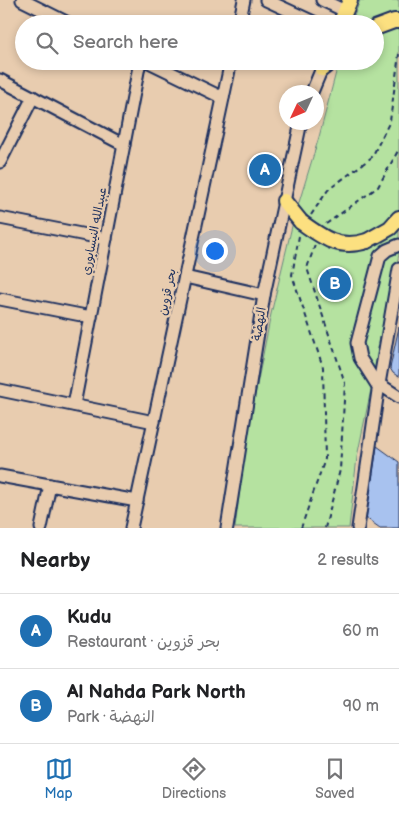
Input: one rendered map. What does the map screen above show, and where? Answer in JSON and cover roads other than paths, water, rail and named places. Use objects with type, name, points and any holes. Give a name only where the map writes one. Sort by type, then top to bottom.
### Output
[{"type":"main road","points":[[384,25],[399,21]]},
{"type":"main road","points":[[284,201],[303,224],[322,238],[335,243],[356,245],[367,241],[390,228],[399,218]]},
{"type":"street","points":[[22,0],[52,15]]},
{"type":"street","points":[[241,15],[244,0]]},
{"type":"street","points":[[266,0],[298,15]]},
{"type":"street","points":[[289,11],[294,0]]},
{"type":"street","points":[[322,0],[345,12]]},
{"type":"street","name":"عبيدالله النيسابوري","points":[[74,405],[138,70]]},
{"type":"street","points":[[165,70],[223,98]]},
{"type":"street","name":"بحر قزوين","points":[[131,528],[229,70]]},
{"type":"street","points":[[316,85],[323,70]]},
{"type":"street","points":[[0,80],[124,145]]},
{"type":"street","points":[[0,162],[33,97]]},
{"type":"street","name":"النهضة","points":[[227,528],[264,295],[299,130]]},
{"type":"street","points":[[0,218],[106,239]]},
{"type":"street","points":[[399,245],[387,250],[380,256],[357,343],[360,358],[379,386],[399,397]]},
{"type":"street","points":[[358,528],[399,269]]},
{"type":"street","points":[[184,277],[264,295]]},
{"type":"street","points":[[0,298],[91,317]]},
{"type":"street","points":[[0,390],[154,422]]},
{"type":"street","points":[[0,476],[137,501]]},
{"type":"street","points":[[41,528],[50,485]]},
{"type":"place","name":"Kudu","points":[[265,170]]},
{"type":"place","name":"Al Nahda Park North","points":[[335,284]]}]
